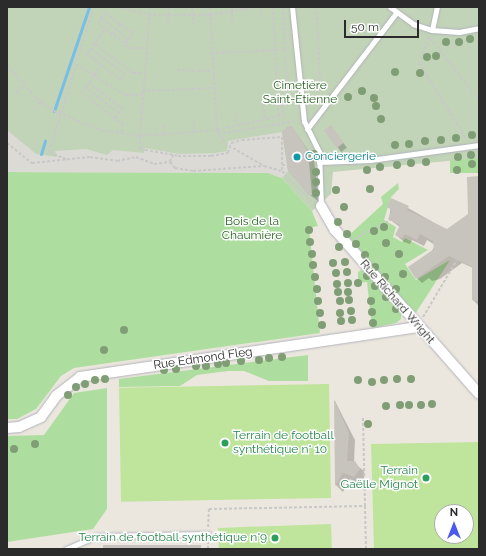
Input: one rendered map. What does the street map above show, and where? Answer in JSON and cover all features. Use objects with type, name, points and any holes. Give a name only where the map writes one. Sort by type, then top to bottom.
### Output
[{"type":"street","name":"Rue Richard Wright","points":[[321,206],[350,247],[418,327],[479,394]]},
{"type":"street","name":"Rue Edmond Fleg","points":[[7,428],[19,427],[41,417],[56,396],[80,377],[418,327]]},
{"type":"lane","points":[[292,7],[304,122],[319,152],[321,206]]},
{"type":"lane","points":[[390,7],[396,14],[432,30],[459,32],[479,28]]},
{"type":"lane","points":[[432,30],[437,7]]},
{"type":"lane","points":[[307,129],[328,107],[396,14]]},
{"type":"lane","points":[[319,162],[370,160],[479,145]]},
{"type":"lane","points":[[66,549],[97,536],[208,534]]},
{"type":"path","points":[[66,160],[48,152],[94,7]]},
{"type":"path","points":[[119,7],[148,15],[210,15],[257,7]]},
{"type":"path","points":[[150,7],[143,73],[140,149],[173,155],[228,153],[231,143],[282,137],[282,171]]},
{"type":"path","points":[[168,25],[169,7]]},
{"type":"path","points":[[192,7],[194,15],[193,27]]},
{"type":"path","points":[[210,7],[212,88],[216,130],[228,146]]},
{"type":"path","points":[[232,7],[232,21]]},
{"type":"path","points":[[261,7],[261,18]]},
{"type":"path","points":[[7,67],[24,86],[42,101],[72,121],[121,134],[164,136],[194,133],[216,130],[279,116],[272,7]]},
{"type":"path","points":[[278,105],[288,104],[283,7]]},
{"type":"path","points":[[316,7],[320,79],[316,95],[328,107]]},
{"type":"path","points":[[125,43],[133,33],[105,13],[98,23],[130,48],[145,48]]},
{"type":"path","points":[[102,18],[129,39]]},
{"type":"path","points":[[113,34],[120,24]]},
{"type":"path","points":[[106,29],[87,54],[121,80],[128,69]]},
{"type":"path","points":[[432,30],[419,63],[471,146]]},
{"type":"path","points":[[429,37],[479,100]]},
{"type":"path","points":[[95,44],[128,69],[143,73]]},
{"type":"path","points":[[91,49],[125,74]]},
{"type":"path","points":[[211,52],[285,50]]},
{"type":"path","points":[[105,60],[110,55]]},
{"type":"path","points":[[76,64],[96,73],[125,95],[142,95]]},
{"type":"path","points":[[101,65],[81,92],[123,124],[121,134]]},
{"type":"path","points":[[108,70],[112,65]]},
{"type":"path","points":[[178,70],[212,71]]},
{"type":"path","points":[[89,83],[123,109],[115,118]]},
{"type":"path","points":[[17,92],[24,86]]},
{"type":"path","points":[[85,87],[119,114]]},
{"type":"path","points":[[142,91],[212,88]]},
{"type":"path","points":[[98,105],[102,100]]},
{"type":"path","points":[[108,105],[111,100]]},
{"type":"path","points":[[36,108],[42,101]]},
{"type":"path","points":[[263,104],[265,119]]},
{"type":"path","points":[[282,105],[284,121]]},
{"type":"path","points":[[235,114],[237,125]]},
{"type":"path","points":[[218,134],[251,131],[284,121],[304,122]]},
{"type":"path","points":[[194,122],[194,133]]},
{"type":"path","points":[[163,125],[164,136]]},
{"type":"path","points":[[7,143],[32,163],[90,157],[117,161],[136,157],[154,164],[170,162]]},
{"type":"path","points":[[233,148],[264,166],[282,171],[308,201],[321,206]]},
{"type":"path","points":[[170,162],[173,155]]},
{"type":"path","points":[[170,162],[175,168],[193,171],[264,166]]},
{"type":"path","points":[[282,165],[287,165]]},
{"type":"path","points":[[350,247],[369,228],[390,220]]},
{"type":"path","points":[[418,327],[457,260]]},
{"type":"path","points":[[363,418],[366,549]]},
{"type":"path","points":[[208,549],[209,509],[366,506]]},
{"type":"green space","name":"Cimetière Saint-Étienne","points":[[7,7],[479,7],[479,158],[333,172],[331,194],[312,211],[282,178],[268,173],[7,172]]},
{"type":"green space","points":[[450,158],[479,158],[479,173],[450,173]]},
{"type":"green space","name":"Bois de la Chaumière","points":[[7,172],[268,173],[282,178],[312,211],[318,226],[309,228],[320,333],[74,368],[61,376],[36,409],[17,419],[7,419]]},
{"type":"green space","points":[[398,183],[399,189],[391,197],[384,220],[396,227],[393,237],[402,242],[405,238],[428,250],[405,264],[416,280],[450,260],[415,314],[348,236],[383,204],[381,197]]},
{"type":"green space","points":[[363,269],[401,312],[401,319],[396,323],[372,328],[367,282],[358,283],[358,272]]},
{"type":"green space","points":[[308,355],[308,381],[269,381],[244,371],[228,371],[197,375],[180,386],[119,387],[119,379]]},
{"type":"green space","name":"Terrain de football synthétique n° 10","points":[[329,384],[331,498],[121,502],[119,388]]},
{"type":"green space","points":[[107,388],[107,509],[93,529],[7,542],[7,436],[44,435],[74,393]]},
{"type":"green space","name":"Terrain Gaëlle Mignot","points":[[479,442],[479,549],[374,549],[371,444]]},
{"type":"green space","name":"Terrain de football synthétique n°9","points":[[331,524],[332,549],[219,549],[218,528]]},
{"type":"shaded area","points":[[7,130],[36,154],[57,157],[55,151],[86,149],[107,155],[113,150],[144,153],[145,148],[179,154],[215,153],[227,151],[228,141],[282,132],[288,171],[282,178],[268,173],[7,172]]},
{"type":"building","points":[[331,125],[344,143],[337,148],[324,130]]},
{"type":"building","name":"Conciergerie","points":[[288,126],[292,126],[308,151],[312,195],[308,195],[288,171],[282,132]]},
{"type":"building","points":[[479,176],[478,301],[472,300],[472,267],[449,256],[416,279],[408,267],[434,249],[433,241],[420,234],[417,240],[405,234],[402,238],[395,235],[400,225],[388,219],[392,210],[387,207],[391,198],[409,206],[407,210],[447,229],[468,214],[467,177]]},
{"type":"building","points":[[334,399],[349,433],[347,461],[355,461],[360,469],[354,477],[343,473],[335,486]]},
{"type":"building","points":[[103,545],[201,545],[201,549],[103,549]]},
{"type":"waterway","points":[[54,111],[89,7]]},
{"type":"waterway","points":[[41,154],[45,141]]},
{"type":"place","name":"Conciergerie","points":[[297,157]]},
{"type":"place","name":"Terrain de football synthétique n° 10","points":[[225,443]]},
{"type":"place","name":"Terrain Gaëlle Mignot","points":[[426,478]]},
{"type":"place","name":"Terrain de football synthétique n°9","points":[[275,538]]}]
